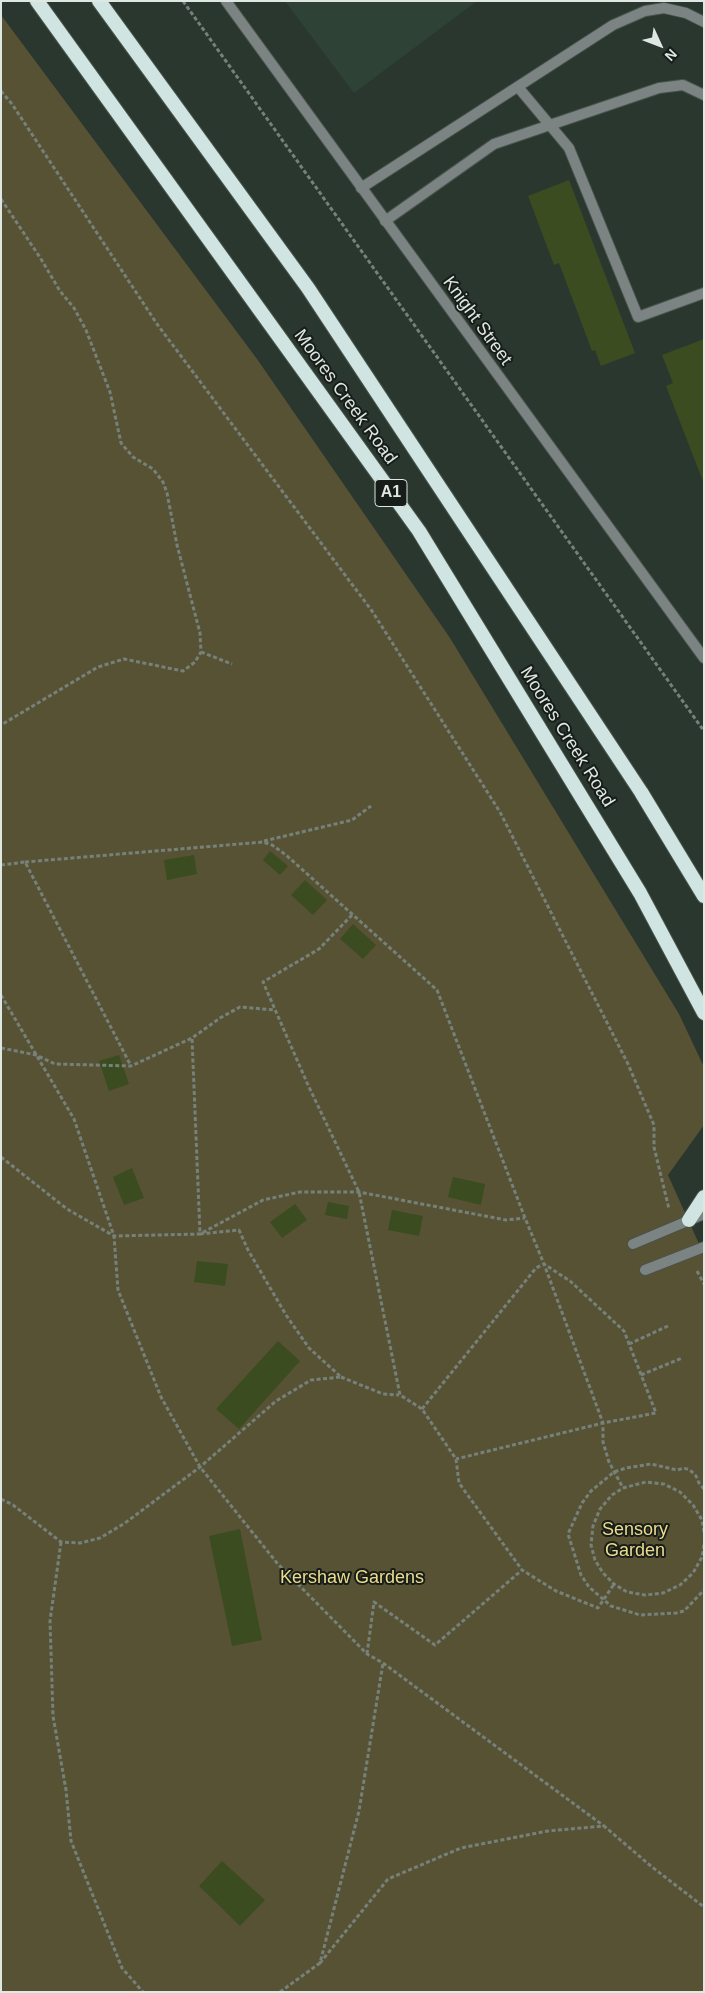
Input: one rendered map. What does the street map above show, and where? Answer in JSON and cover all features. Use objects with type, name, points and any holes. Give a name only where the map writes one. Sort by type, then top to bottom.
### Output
[{"type":"highway","name":"Moores Creek Road","points":[[37,1],[419,531],[640,893],[704,1012]]},
{"type":"highway","name":"Moores Creek Road","points":[[99,1],[308,288],[641,792],[704,896]]},
{"type":"highway","points":[[689,1220],[704,1197]]},
{"type":"street","name":"Knight Street","points":[[226,1],[704,658]]},
{"type":"street","points":[[361,188],[613,24],[645,11],[664,8],[686,13],[704,22]]},
{"type":"street","points":[[385,221],[494,144],[672,85],[683,85],[704,95]]},
{"type":"street","points":[[518,87],[569,148],[638,317],[704,293]]},
{"type":"street","points":[[633,1244],[704,1214]]},
{"type":"street","points":[[645,1270],[704,1247]]},
{"type":"path","points":[[183,1],[704,731]]},
{"type":"path","points":[[1,91],[12,104],[157,324],[372,611],[500,812],[628,1064],[654,1125],[654,1146],[667,1205]]},
{"type":"path","points":[[1,199],[60,291],[74,308],[86,330],[110,392],[121,443],[133,457],[153,469],[163,482],[167,493],[177,546],[200,633],[201,652],[195,662],[183,671],[124,659],[98,667],[1,725]]},
{"type":"path","points":[[201,652],[232,664]]},
{"type":"path","points":[[1,865],[263,842],[352,820],[371,806]]},
{"type":"path","points":[[263,842],[272,845],[286,855],[437,990],[544,1264],[603,1423],[603,1442],[614,1472],[623,1488]]},
{"type":"path","points":[[25,862],[131,1066]]},
{"type":"path","points":[[352,914],[319,949],[263,982],[308,1085],[359,1192],[400,1395]]},
{"type":"path","points":[[1,995],[74,1119],[114,1236],[118,1290],[161,1397],[200,1467],[278,1563],[366,1654],[383,1663],[604,1826],[652,1867],[704,1907]]},
{"type":"path","points":[[1,1048],[36,1055],[55,1064],[131,1066],[192,1038],[220,1018],[240,1007],[276,1010]]},
{"type":"path","points":[[192,1038],[200,1234]]},
{"type":"path","points":[[1,1157],[67,1209],[114,1236],[200,1234],[239,1230],[248,1250],[286,1315],[309,1348],[341,1377],[383,1394],[400,1395],[422,1409],[456,1459],[459,1483],[522,1570],[556,1591],[598,1608],[614,1584]]},
{"type":"path","points":[[200,1234],[263,1200],[300,1192],[359,1192],[506,1220],[525,1218]]},
{"type":"path","points":[[456,1459],[603,1423],[656,1413],[624,1331],[570,1281],[544,1264]]},
{"type":"path","points":[[422,1409],[536,1268],[544,1264]]},
{"type":"path","points":[[700,1278],[704,1284]]},
{"type":"path","points":[[629,1344],[668,1326]]},
{"type":"path","points":[[641,1375],[682,1358]]},
{"type":"path","points":[[1,1499],[13,1505],[61,1542],[80,1543],[100,1538],[125,1523],[200,1467],[276,1401],[311,1380],[341,1377]]},
{"type":"path","points":[[704,1489],[699,1484],[696,1476],[690,1470],[684,1468],[677,1470],[651,1464],[638,1465],[614,1472],[591,1491],[582,1503],[568,1534],[581,1575],[589,1587],[603,1600],[625,1612],[640,1615],[684,1612],[704,1590]]},
{"type":"path","points":[[704,1532],[702,1520],[693,1504],[680,1492],[664,1484],[646,1482],[623,1488],[612,1495],[600,1509],[593,1526],[591,1544],[603,1573],[614,1584],[627,1592],[645,1595],[663,1593],[680,1586],[693,1573],[702,1557],[704,1544]]},
{"type":"path","points":[[61,1542],[50,1621],[53,1706],[66,1790],[71,1841],[122,1968],[143,1992]]},
{"type":"path","points":[[366,1654],[374,1602],[435,1645],[522,1570]]},
{"type":"path","points":[[320,1963],[359,1811],[383,1663]]},
{"type":"path","points":[[280,1992],[320,1963],[388,1879],[461,1848],[479,1843],[548,1830],[604,1826]]},
{"type":"shaded area","points":[[285,1],[477,1],[354,93]]},
{"type":"green space","name":"Kershaw Gardens","points":[[1,15],[257,359],[450,638],[679,1014],[704,1067],[704,1125],[668,1175],[704,1255],[704,1992],[1,1992]]},
{"type":"building","points":[[569,180],[635,353],[601,366],[595,350],[592,351],[559,263],[554,265],[528,196]]},
{"type":"building","points":[[704,339],[704,484],[666,386],[673,383],[662,355]]},
{"type":"building","points":[[270,851],[288,866],[280,875],[263,860]]},
{"type":"building","points":[[194,855],[197,874],[167,880],[164,860]]},
{"type":"building","points":[[305,880],[327,900],[313,915],[291,895]]},
{"type":"building","points":[[353,924],[376,945],[363,959],[340,939]]},
{"type":"building","points":[[119,1055],[129,1084],[109,1091],[99,1061]]},
{"type":"building","points":[[132,1168],[144,1198],[124,1205],[113,1177]]},
{"type":"building","points":[[453,1177],[485,1184],[481,1205],[448,1197]]},
{"type":"building","points":[[328,1202],[349,1206],[347,1219],[325,1215]]},
{"type":"building","points":[[295,1204],[307,1220],[282,1238],[270,1222]]},
{"type":"building","points":[[392,1210],[423,1216],[419,1236],[388,1230]]},
{"type":"building","points":[[197,1261],[228,1264],[225,1286],[194,1282]]},
{"type":"building","points":[[278,1341],[300,1361],[239,1429],[216,1409]]},
{"type":"building","points":[[240,1529],[262,1640],[232,1646],[209,1536]]},
{"type":"building","points":[[222,1861],[265,1900],[240,1926],[199,1886]]},
{"type":"park label","name":"Sensory Garden","points":[[635,1540]]}]
